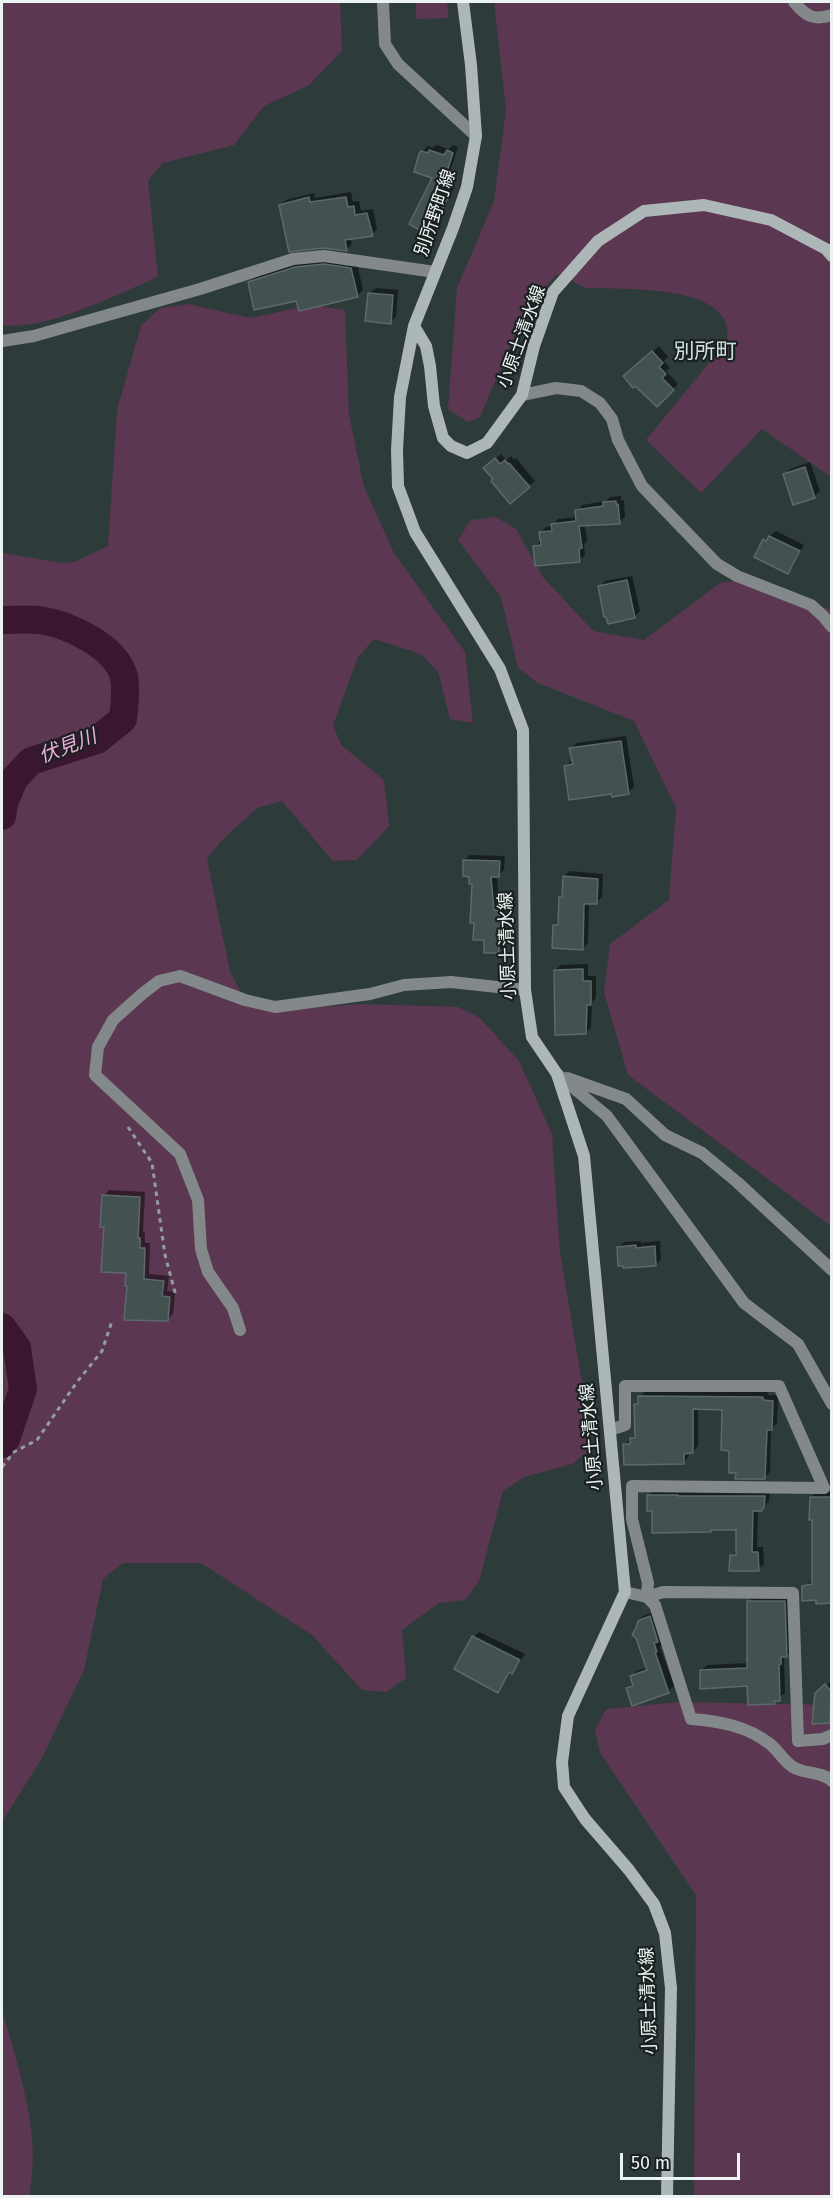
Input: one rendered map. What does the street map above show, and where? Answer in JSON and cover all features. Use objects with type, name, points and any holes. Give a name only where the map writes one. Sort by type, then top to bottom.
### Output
[{"type":"main road","name":"別所野町線","points":[[414,326],[467,187],[476,136],[471,65],[463,2]]},
{"type":"main road","name":"小原土清水線","points":[[414,326],[426,346],[434,406],[443,438],[451,446],[467,453],[487,443],[522,395],[534,346],[553,292],[598,241],[644,211],[704,205],[771,220],[826,249],[831,256]]},
{"type":"main road","name":"小原土清水線","points":[[414,326],[400,397],[397,450],[398,486],[415,532],[500,669],[523,730],[525,990],[532,1037],[557,1074],[584,1156],[625,1592],[568,1716],[562,1762],[564,1787],[585,1820],[629,1870],[654,1905],[665,1933],[670,1988],[667,2196]]},
{"type":"street","points":[[383,2],[385,44],[398,64],[476,136]]},
{"type":"street","points":[[794,2],[804,14],[820,19],[831,15]]},
{"type":"street","points":[[2,341],[34,336],[200,289],[293,259],[324,256],[435,272]]},
{"type":"street","points":[[522,395],[556,388],[581,391],[600,403],[612,419],[618,440],[642,486],[717,564],[737,576],[811,605],[824,616],[831,627]]},
{"type":"street","points":[[240,1330],[229,1302],[208,1272],[201,1249],[198,1200],[180,1154],[95,1075],[98,1047],[113,1020],[159,981],[180,976],[245,1000],[276,1007],[370,994],[404,985],[451,982],[525,990]]},
{"type":"street","points":[[557,1074],[626,1099],[665,1135],[702,1153],[737,1182],[831,1270]]},
{"type":"street","points":[[557,1074],[606,1116],[744,1303],[798,1344],[831,1404]]},
{"type":"street","points":[[610,1430],[625,1425],[625,1386],[779,1386],[824,1488],[632,1486],[632,1519],[648,1583],[647,1597],[655,1605],[691,1719],[719,1721],[748,1731],[770,1744],[795,1769],[827,1776],[831,1781]]},
{"type":"street","points":[[625,1592],[647,1597],[663,1592],[793,1593],[798,1741],[823,1739],[831,1735]]},
{"type":"path","points":[[127,1124],[152,1163],[165,1256],[176,1296]]},
{"type":"path","points":[[2,1467],[14,1452],[37,1440],[77,1382],[102,1351],[112,1321]]},
{"type":"shaded area","points":[[2,2],[340,2],[342,51],[309,85],[264,106],[234,145],[163,163],[148,180],[158,277],[102,302],[59,317],[19,326],[2,325]]},
{"type":"shaded area","points":[[416,2],[447,2],[449,18],[416,19]]},
{"type":"shaded area","points":[[494,2],[831,2],[831,477],[762,429],[701,493],[646,440],[727,341],[725,322],[714,308],[696,299],[649,290],[585,288],[575,283],[568,274],[556,275],[524,313],[480,417],[468,422],[448,409],[457,288],[494,201],[506,110]]},
{"type":"shaded area","points":[[188,304],[250,318],[312,305],[345,310],[349,415],[364,487],[394,553],[465,652],[473,723],[450,719],[438,672],[421,654],[374,639],[358,657],[333,725],[341,745],[384,780],[389,826],[357,860],[333,861],[282,801],[257,808],[221,841],[207,859],[230,972],[242,994],[288,1010],[360,1004],[458,1007],[480,1018],[519,1061],[552,1134],[560,1253],[593,1448],[572,1464],[524,1477],[503,1491],[479,1581],[465,1600],[439,1603],[402,1630],[406,1678],[386,1692],[362,1690],[312,1635],[201,1563],[123,1563],[103,1579],[84,1670],[42,1758],[2,1822],[2,553],[62,563],[74,562],[108,546],[117,410],[141,326],[160,308]]},
{"type":"shaded area","points":[[496,517],[516,529],[542,576],[593,631],[644,640],[720,583],[745,580],[831,610],[831,1226],[628,1075],[604,992],[610,944],[669,900],[676,808],[634,721],[538,683],[518,668],[501,597],[458,540],[471,520]]},
{"type":"shaded area","points":[[679,1702],[831,1705],[831,2196],[694,2196],[696,1895],[600,1753],[595,1730],[606,1709]]},
{"type":"shaded area","points":[[2,2010],[27,2102],[31,2126],[33,2149],[29,2196],[2,2196]]},
{"type":"building","points":[[429,150],[444,155],[447,150],[453,153],[441,190],[450,194],[429,235],[409,224],[432,178],[414,172],[421,151],[428,153]]},
{"type":"building","points":[[309,197],[310,202],[346,197],[348,207],[354,206],[355,215],[367,213],[373,236],[345,240],[347,251],[323,248],[289,252],[279,205]]},
{"type":"building","points":[[324,264],[351,268],[358,297],[299,311],[296,301],[254,310],[248,282],[295,267]]},
{"type":"building","points":[[368,293],[393,295],[391,324],[365,321]]},
{"type":"building","points":[[652,351],[663,363],[659,367],[666,374],[662,378],[674,390],[657,407],[635,386],[633,388],[623,376]]},
{"type":"building","points":[[495,458],[500,464],[505,460],[509,463],[530,487],[510,504],[483,468]]},
{"type":"building","points":[[805,467],[815,498],[793,505],[783,474]]},
{"type":"building","points":[[616,501],[620,524],[579,526],[582,548],[579,549],[580,562],[535,566],[533,546],[541,545],[539,532],[552,531],[551,524],[576,521],[575,510],[603,506],[603,502]]},
{"type":"building","points":[[769,536],[800,551],[788,574],[754,557],[763,539],[766,541]]},
{"type":"building","points":[[627,580],[635,618],[608,624],[604,617],[598,586]]},
{"type":"building","points":[[621,741],[629,794],[569,800],[564,766],[573,764],[569,748]]},
{"type":"building","points":[[463,860],[500,861],[499,877],[491,877],[494,910],[500,911],[499,953],[484,953],[484,940],[473,940],[474,923],[470,923],[472,884],[469,884],[469,877],[463,876]]},
{"type":"building","points":[[563,876],[598,879],[597,904],[584,904],[583,950],[552,948],[553,925],[558,925],[559,897],[562,897]]},
{"type":"building","points":[[583,969],[583,981],[591,981],[591,1005],[587,1005],[586,1034],[555,1035],[554,970]]},
{"type":"building","points":[[102,1195],[140,1197],[138,1238],[140,1238],[140,1248],[145,1248],[144,1279],[164,1281],[162,1296],[170,1297],[168,1321],[124,1320],[126,1273],[101,1272],[104,1227],[100,1227]]},
{"type":"building","points":[[636,1245],[636,1248],[655,1246],[656,1266],[623,1268],[623,1266],[618,1266],[617,1247]]},
{"type":"building","points":[[638,1396],[763,1397],[763,1400],[773,1401],[772,1430],[767,1430],[765,1479],[735,1479],[736,1473],[729,1473],[729,1451],[721,1450],[722,1410],[693,1409],[693,1453],[684,1454],[684,1464],[624,1465],[623,1444],[630,1444],[630,1438],[635,1438],[634,1404],[638,1404]]},
{"type":"building","points":[[647,1495],[765,1496],[762,1511],[753,1511],[752,1552],[758,1552],[759,1571],[729,1571],[730,1555],[736,1555],[736,1530],[652,1533],[652,1511],[647,1511]]},
{"type":"building","points":[[810,1497],[831,1497],[831,1603],[816,1604],[816,1600],[802,1601],[802,1586],[812,1584]]},
{"type":"building","points":[[747,1601],[785,1601],[787,1657],[781,1657],[779,1665],[780,1701],[774,1701],[775,1704],[748,1705],[747,1686],[700,1689],[700,1670],[747,1668]]},
{"type":"building","points":[[650,1616],[658,1642],[654,1643],[657,1652],[655,1652],[669,1693],[632,1706],[626,1688],[633,1686],[630,1676],[647,1670],[636,1638],[632,1635],[638,1621]]},
{"type":"building","points":[[472,1636],[520,1660],[512,1674],[509,1672],[498,1693],[454,1669]]},
{"type":"building","points":[[825,1684],[831,1691],[830,1723],[812,1724],[815,1693]]},
{"type":"waterway","name":"伏見川","points":[[2,620],[51,622],[89,638],[101,646],[119,666],[124,677],[125,693],[123,719],[97,740],[31,761],[14,779],[4,803],[2,816]]},
{"type":"waterway","name":"伏見川","points":[[2,1327],[17,1348],[23,1389],[6,1439],[2,1444]]},
{"type":"district","name":"別所町","points":[[705,352]]}]
